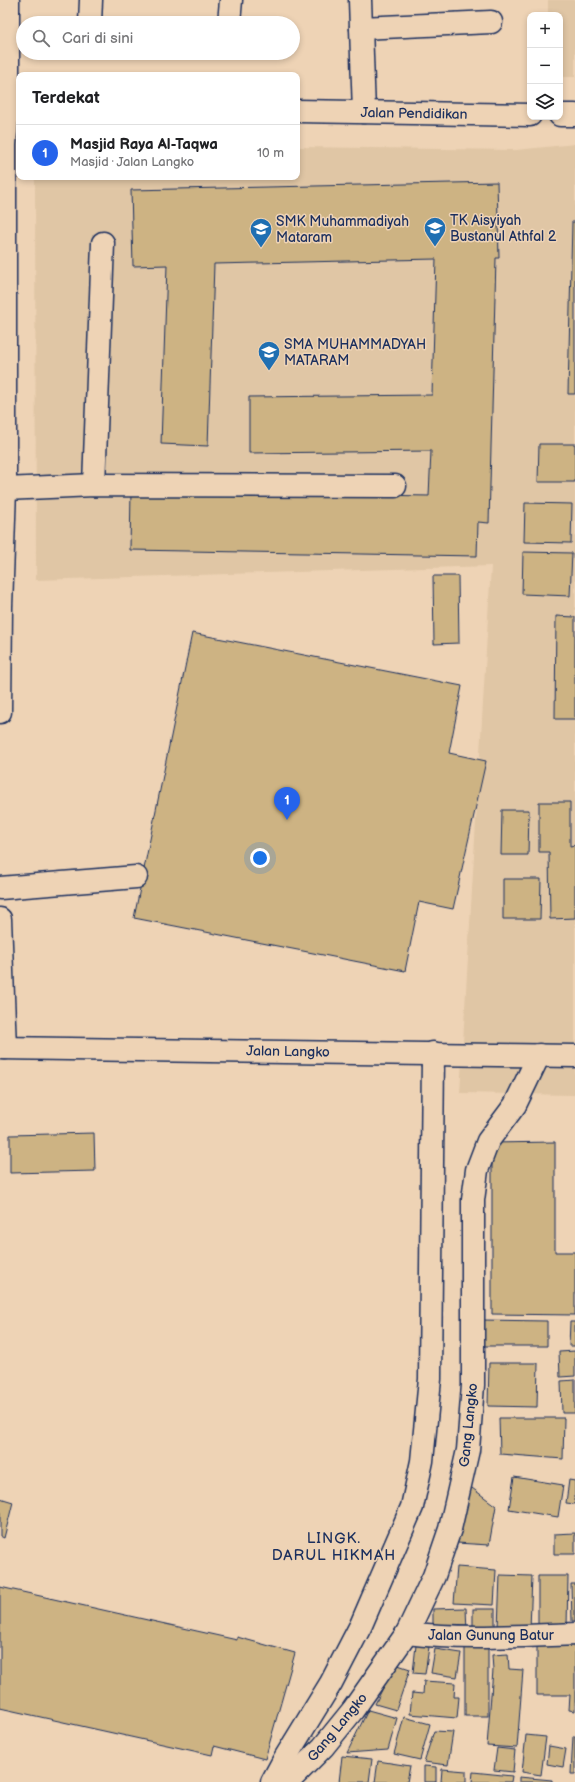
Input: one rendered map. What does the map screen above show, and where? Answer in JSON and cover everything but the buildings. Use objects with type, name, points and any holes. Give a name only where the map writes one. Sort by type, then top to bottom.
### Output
[{"type":"street","points":[[0,712],[0,607],[5,489],[5,145],[9,107],[8,0]]},
{"type":"street","points":[[90,0],[90,16]]},
{"type":"street","points":[[230,16],[231,0]]},
{"type":"street","points":[[360,0],[364,112]]},
{"type":"street","points":[[361,28],[491,22]]},
{"type":"street","name":"Jalan Pendidikan","points":[[300,111],[522,115]]},
{"type":"street","points":[[563,115],[575,115]]},
{"type":"street","points":[[94,485],[102,242]]},
{"type":"street","points":[[5,489],[94,485],[395,486]]},
{"type":"street","points":[[0,888],[136,877]]},
{"type":"street","points":[[0,919],[2,1048]]},
{"type":"street","name":"Jalan Langko","points":[[2,1048],[575,1056]]},
{"type":"street","points":[[272,1782],[331,1683],[361,1625],[412,1507],[422,1461],[430,1380],[433,1053]]},
{"type":"street","name":"Gang Langko","points":[[286,1782],[293,1778],[323,1747],[354,1710],[407,1633],[434,1576],[450,1529],[468,1450],[473,1385],[473,1200],[477,1170],[488,1141],[515,1105],[540,1055]]},
{"type":"street","name":"Jalan Gunung Batur","points":[[407,1633],[427,1636],[575,1634]]},
{"type":"shaded area","points":[[548,0],[575,0],[575,77],[563,77],[563,12],[548,12]]},
{"type":"shaded area","name":"SMA MUHAMMADYAH MATARAM","points":[[575,144],[575,1095],[460,1093],[491,566],[36,580],[35,180],[300,180],[300,147],[516,150]]},
{"type":"place","name":"SMK Muhammadiyah Mataram","points":[[261,248]]},
{"type":"place","name":"TK Aisyiyah Bustanul Athfal 2","points":[[435,248]]},
{"type":"place","name":"SMA MUHAMMADYAH MATARAM","points":[[269,372]]},
{"type":"place","name":"Masjid Raya Al-Taqwa","points":[[287,820]]},
{"type":"district","name":"LINGK. DARUL HIKMAH","points":[[334,1546]]}]
